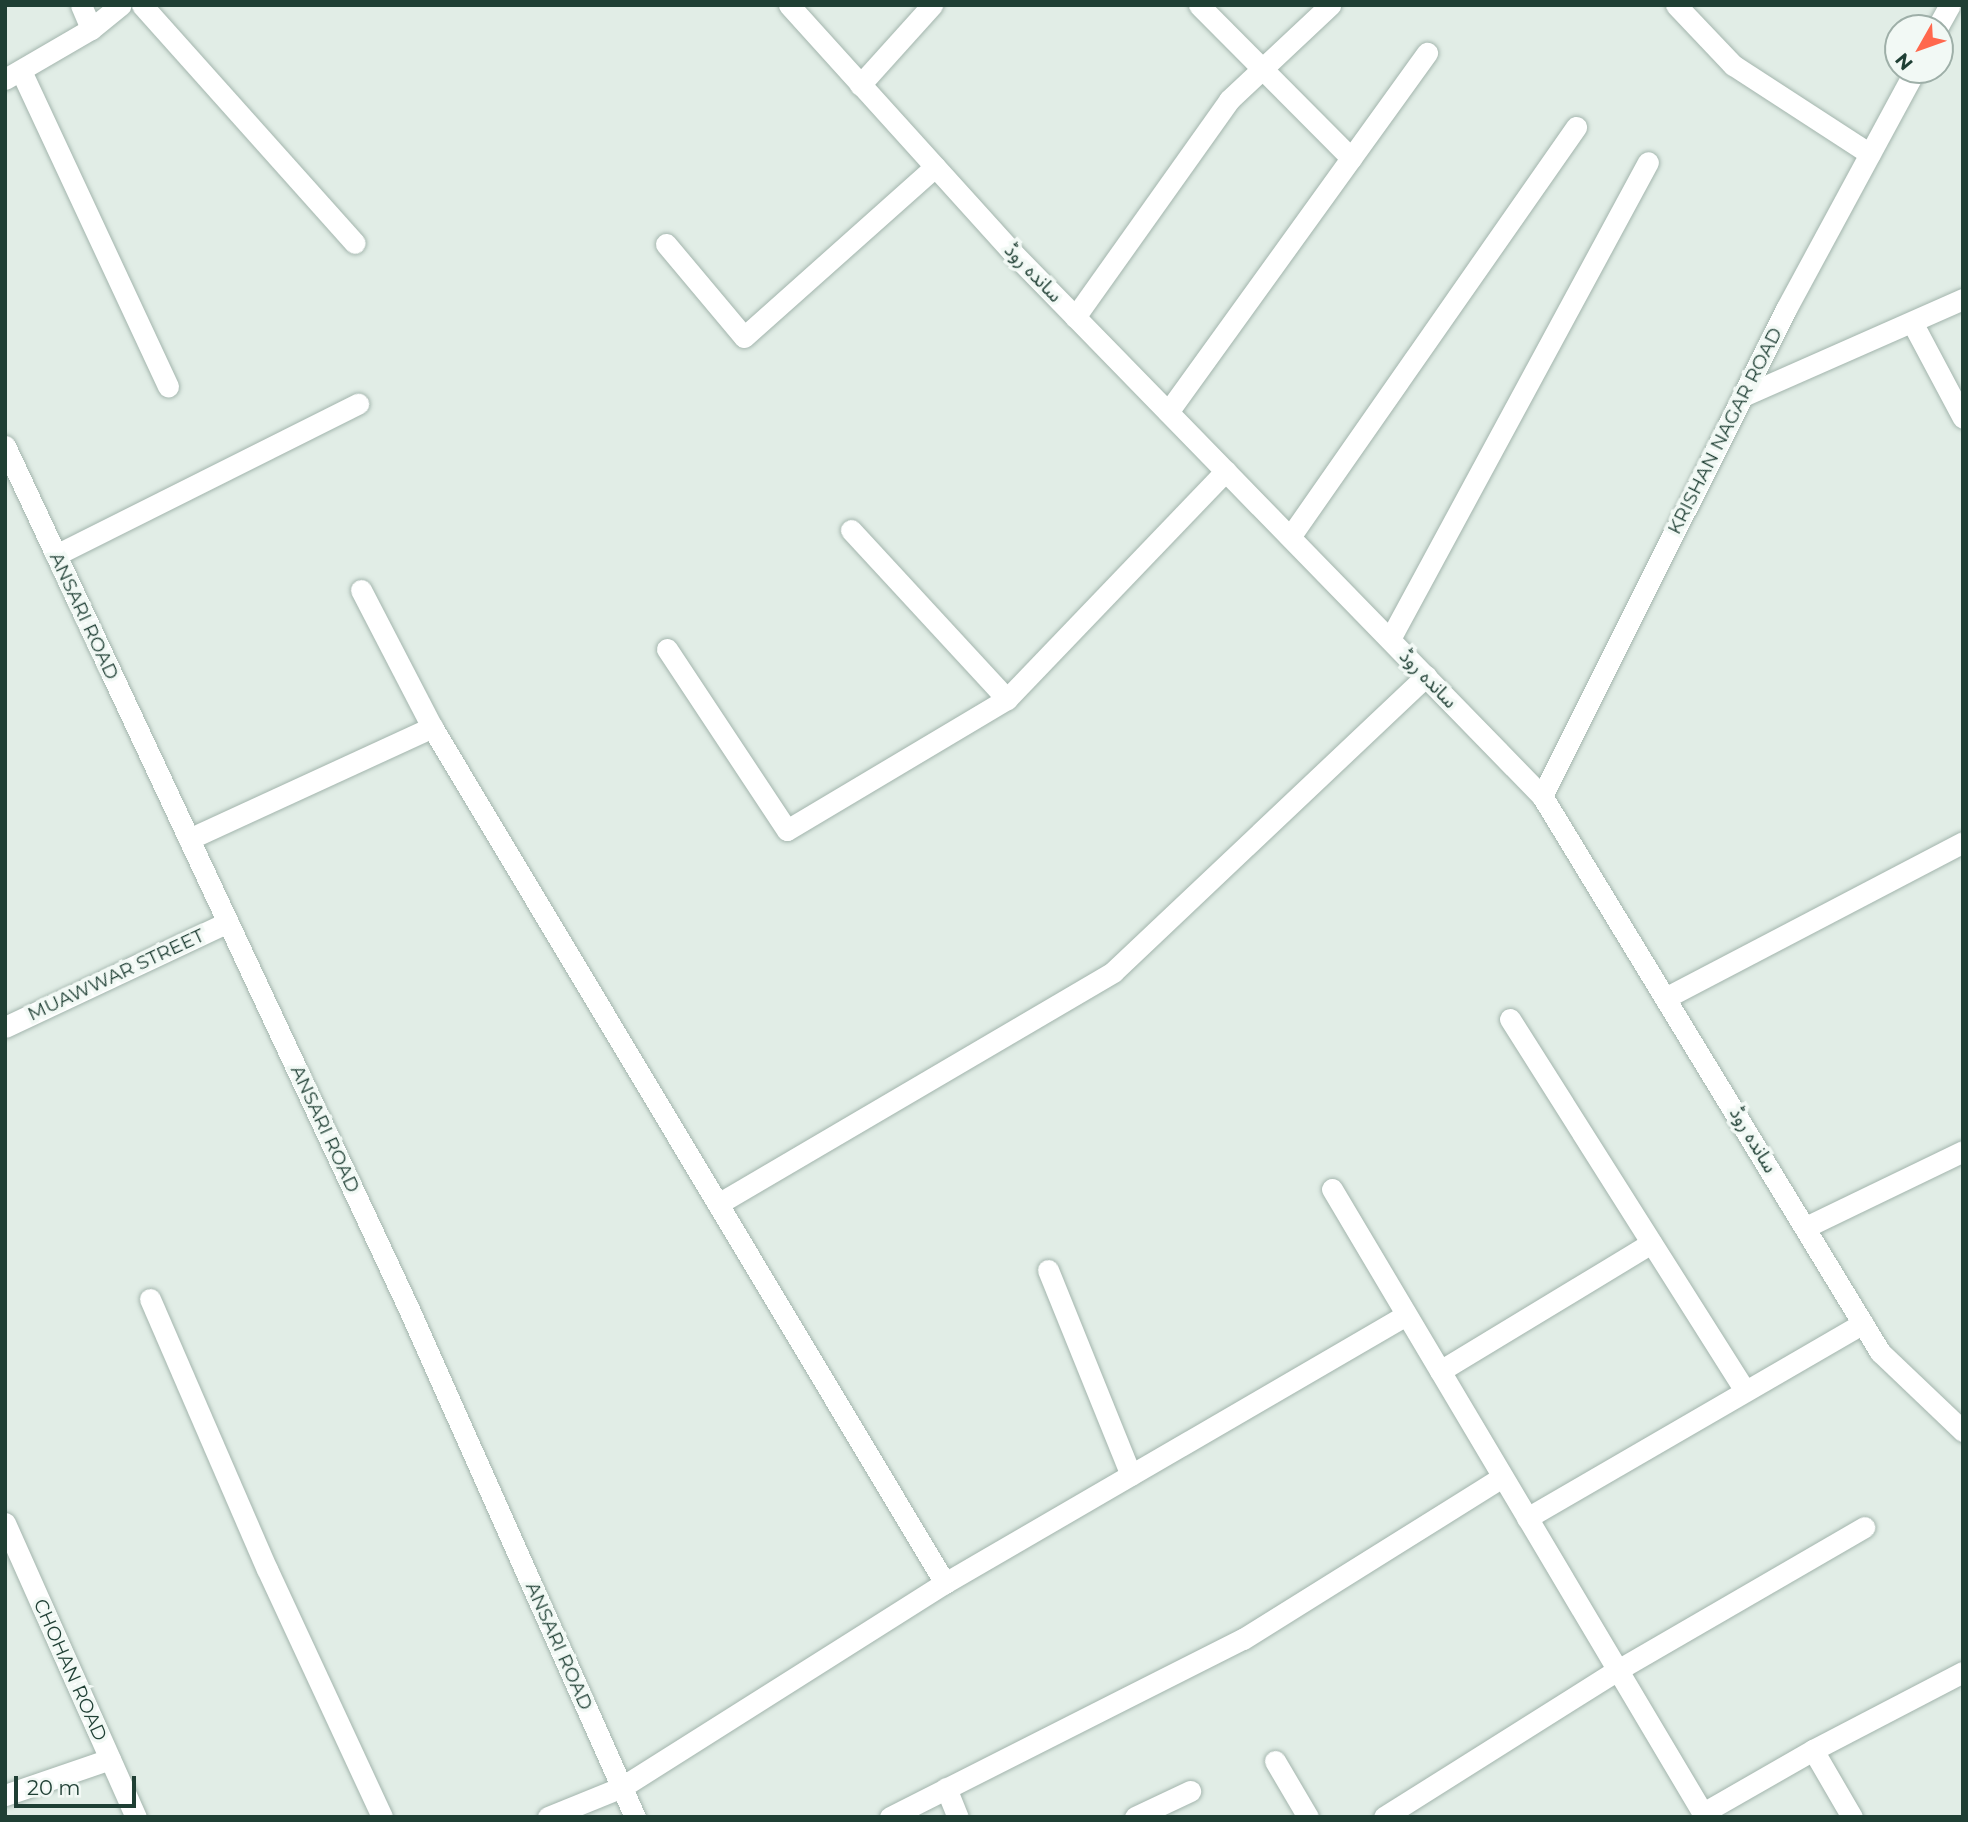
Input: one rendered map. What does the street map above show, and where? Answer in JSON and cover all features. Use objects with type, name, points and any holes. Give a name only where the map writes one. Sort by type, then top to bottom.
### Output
[{"type":"street","points":[[80,5],[91,29]]},
{"type":"street","points":[[121,5],[91,29],[13,75],[168,386]]},
{"type":"street","points":[[142,5],[355,243]]},
{"type":"street","name":"ساندہ روڈ","points":[[789,5],[1075,317],[1542,796],[1667,997],[1880,1352],[1963,1432]]},
{"type":"street","points":[[860,85],[932,5]]},
{"type":"street","points":[[1199,5],[1351,158]]},
{"type":"street","points":[[1075,317],[1228,100],[1330,5]]},
{"type":"street","points":[[1676,5],[1733,65],[1870,154]]},
{"type":"street","points":[[1168,412],[1427,53]]},
{"type":"street","name":"KRISHAN NAGAR ROAD","points":[[1542,796],[1744,396],[1908,84]]},
{"type":"street","points":[[1290,537],[1576,127]]},
{"type":"street","points":[[1390,639],[1648,162]]},
{"type":"street","points":[[666,244],[744,337],[935,167]]},
{"type":"street","points":[[1744,396],[1913,324],[1963,299]]},
{"type":"street","points":[[1913,324],[1963,418]]},
{"type":"street","points":[[56,555],[358,404]]},
{"type":"street","name":"ANSARI ROAD","points":[[5,446],[408,1307],[635,1817]]},
{"type":"street","points":[[667,649],[787,830],[1007,699],[1226,471]]},
{"type":"street","points":[[851,530],[1007,699]]},
{"type":"street","points":[[361,590],[432,727],[945,1583]]},
{"type":"street","points":[[718,1204],[1113,972],[1426,676]]},
{"type":"street","points":[[189,839],[432,727]]},
{"type":"street","points":[[1667,997],[1963,842]]},
{"type":"street","name":"MUAWWAR STREET","points":[[5,1027],[228,922]]},
{"type":"street","points":[[1510,1020],[1745,1391]]},
{"type":"street","points":[[1806,1227],[1963,1151]]},
{"type":"street","points":[[1332,1189],[1501,1478],[1704,1815],[1813,1751],[1963,1672]]},
{"type":"street","points":[[1440,1371],[1651,1242]]},
{"type":"street","points":[[1048,1270],[1131,1475]]},
{"type":"street","points":[[150,1299],[267,1569],[382,1817]]},
{"type":"street","points":[[548,1817],[622,1787],[945,1583],[1406,1315]]},
{"type":"street","points":[[1527,1518],[1863,1323]]},
{"type":"street","points":[[890,1817],[1243,1639],[1501,1478]]},
{"type":"street","name":"CHOHAN ROAD","points":[[5,1523],[13,1561],[110,1759],[135,1817]]},
{"type":"street","points":[[1384,1817],[1616,1671],[1864,1527]]},
{"type":"street","points":[[1813,1751],[1852,1817]]},
{"type":"street","points":[[5,1795],[110,1759]]},
{"type":"street","points":[[1275,1761],[1308,1817]]},
{"type":"street","points":[[946,1788],[958,1817]]},
{"type":"street","points":[[1135,1817],[1190,1791]]}]
